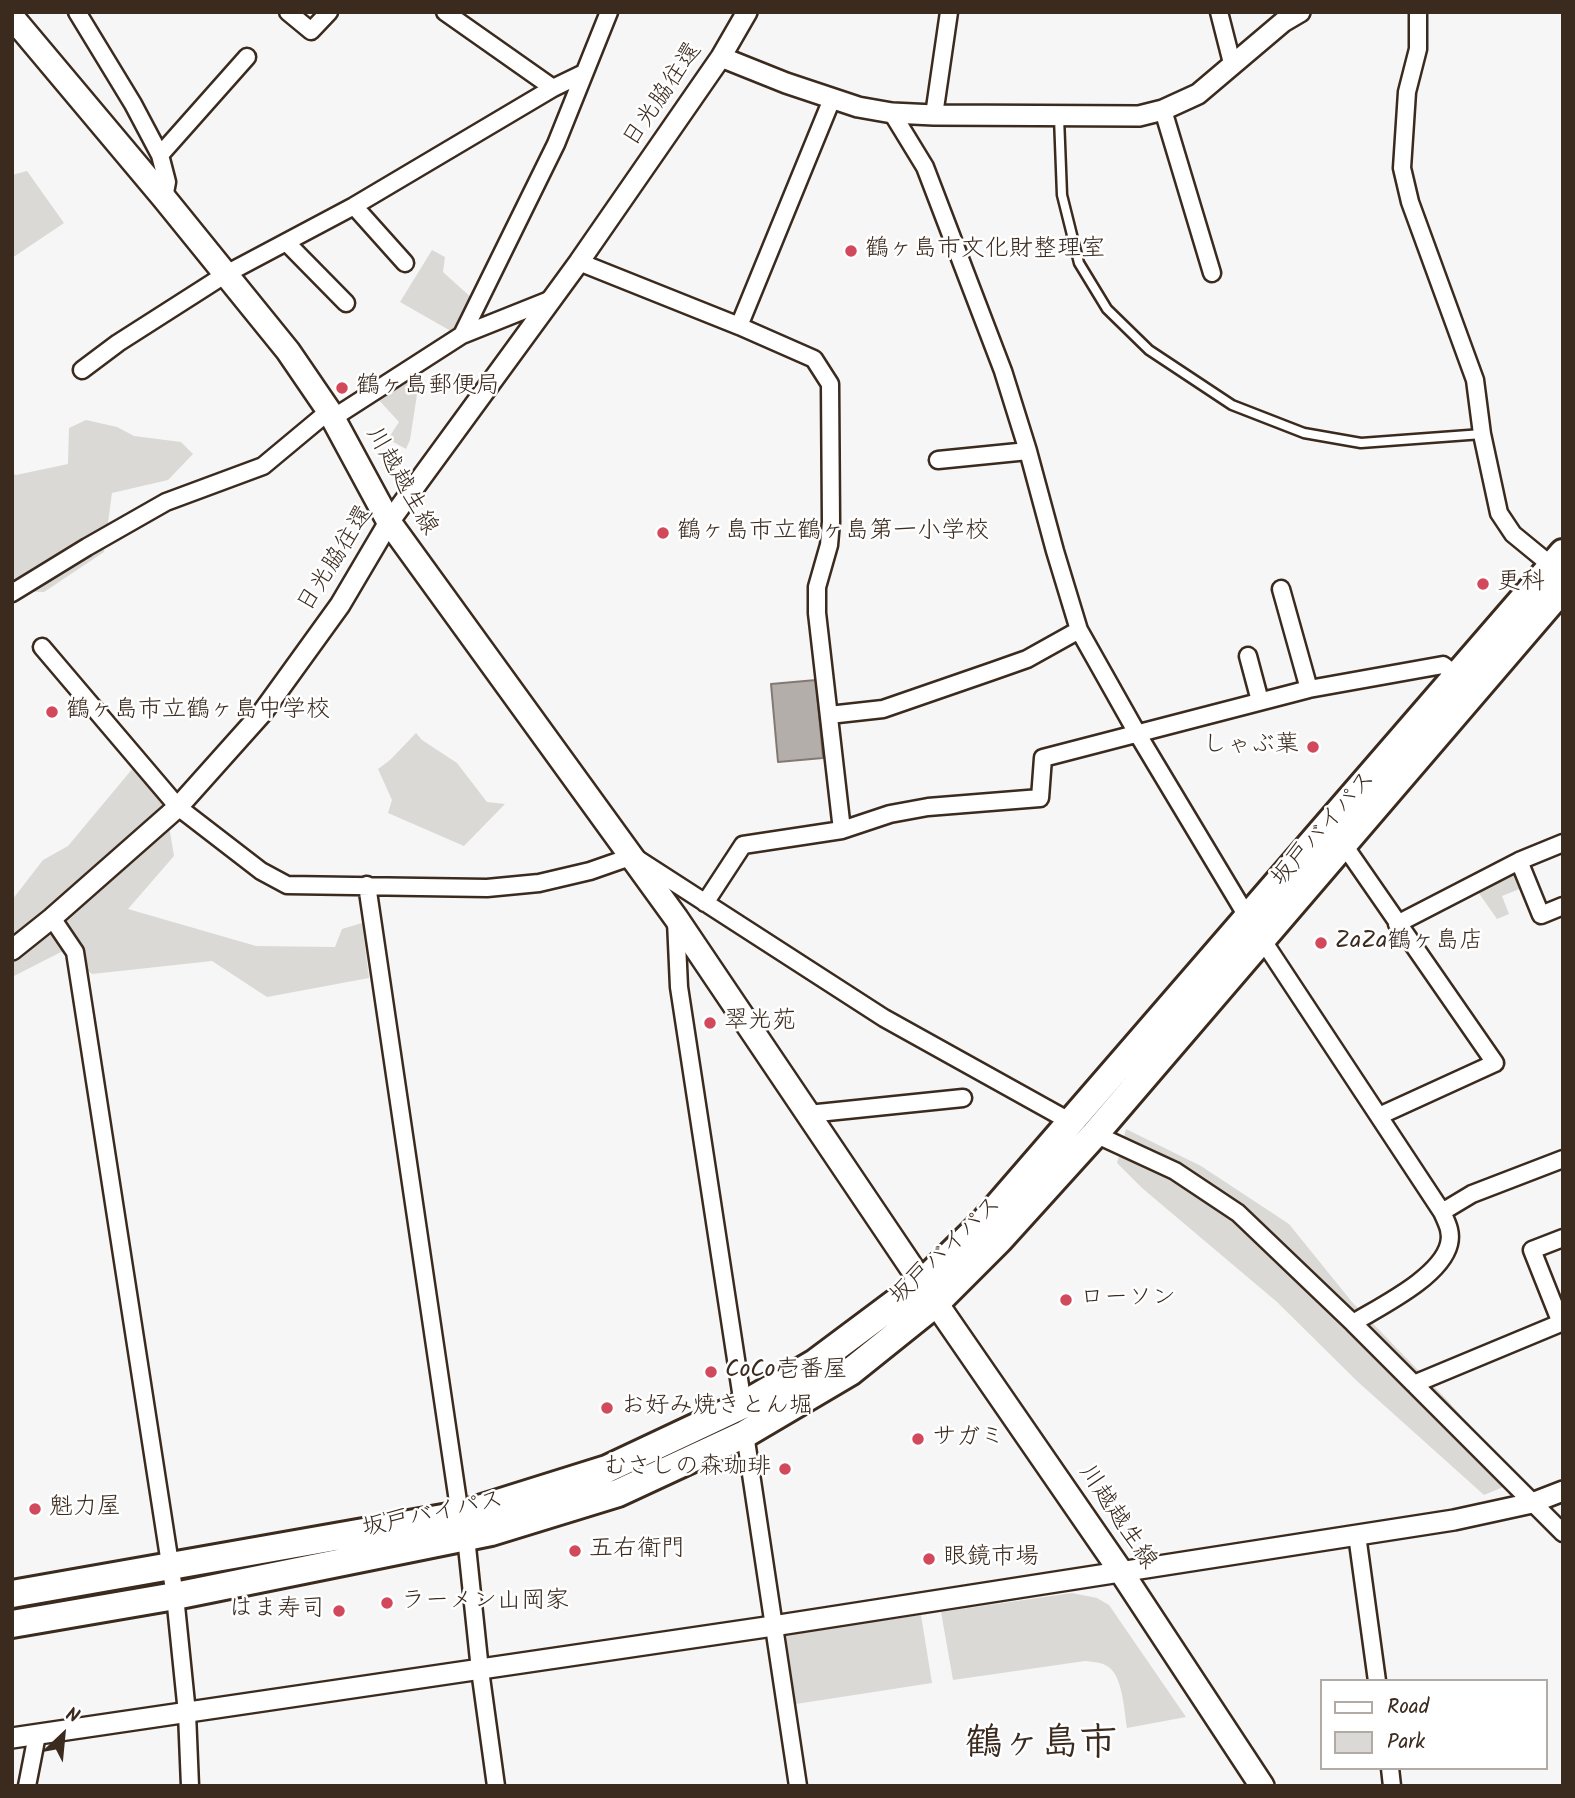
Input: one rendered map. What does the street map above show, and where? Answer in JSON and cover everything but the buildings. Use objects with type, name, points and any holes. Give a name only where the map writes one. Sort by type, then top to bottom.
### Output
[{"type":"highway","name":"坂戸バイパス","points":[[12,1624],[175,1596],[463,1526],[607,1469],[743,1405],[929,1293],[999,1240],[1095,1134],[1255,928],[1457,676],[1559,569]]},
{"type":"highway","name":"坂戸バイパス","points":[[12,1594],[170,1566],[463,1526],[491,1532],[618,1493],[745,1434],[850,1372],[929,1293],[984,1222],[1071,1122],[1255,928],[1344,845],[1559,569]]},
{"type":"main road","name":"川越越生線","points":[[12,17],[288,351],[331,414],[389,522],[676,918],[1122,1573],[1262,1786]]},
{"type":"street","points":[[77,12],[133,104],[160,155],[167,182],[164,198]]},
{"type":"street","points":[[288,12],[311,32],[329,12]]},
{"type":"street","points":[[445,12],[553,88]]},
{"type":"street","points":[[462,335],[556,144],[609,12]]},
{"type":"street","name":"日光脇往還","points":[[12,950],[178,807],[262,713],[340,605],[389,522],[579,262],[721,57],[747,12]]},
{"type":"street","points":[[934,115],[949,12]]},
{"type":"street","points":[[1219,12],[1232,63]]},
{"type":"street","points":[[721,57],[832,99],[892,113],[1139,116],[1163,110],[1198,94],[1232,63],[1283,22],[1300,12]]},
{"type":"street","points":[[1418,12],[1418,49],[1407,92],[1402,168],[1410,202],[1475,380],[1482,434],[1499,513],[1513,534],[1559,569]]},
{"type":"street","points":[[160,155],[247,57]]},
{"type":"street","points":[[82,370],[118,343],[226,274],[354,206],[553,88],[584,73]]},
{"type":"street","points":[[739,326],[832,99]]},
{"type":"street","points":[[1163,110],[1212,274]]},
{"type":"street","points":[[892,113],[925,167],[1003,371],[1079,630],[1137,733],[1255,928],[1450,1228],[1449,1245],[1428,1276],[1353,1323]]},
{"type":"street","points":[[354,206],[405,263]]},
{"type":"street","points":[[287,243],[346,303]]},
{"type":"street","points":[[579,262],[814,359],[830,384],[831,522],[829,544],[817,587],[817,613],[842,830]]},
{"type":"street","points":[[12,593],[166,502],[263,466],[331,414],[462,335],[552,299]]},
{"type":"street","points":[[938,460],[1028,451]]},
{"type":"street","points":[[1281,589],[1309,689]]},
{"type":"street","points":[[829,715],[883,709],[1027,659],[1079,630]]},
{"type":"street","points":[[42,647],[178,807],[261,871],[287,885],[487,888],[539,883],[590,871],[633,856],[884,1018],[1071,1122]]},
{"type":"street","points":[[1248,656],[1260,702]]},
{"type":"street","points":[[705,903],[743,845],[842,830],[890,814],[928,807],[1040,798],[1043,758],[1309,689],[1443,665],[1457,676]]},
{"type":"street","points":[[1397,924],[1519,861],[1563,844]]},
{"type":"street","points":[[1344,845],[1494,1063],[1379,1116]]},
{"type":"street","points":[[1519,861],[1541,915],[1563,906]]},
{"type":"street","points":[[367,886],[463,1526],[496,1786]]},
{"type":"street","points":[[52,918],[75,952],[175,1596],[187,1713],[190,1786]]},
{"type":"street","points":[[676,918],[679,987],[743,1405]]},
{"type":"street","points":[[808,1114],[963,1098]]},
{"type":"street","points":[[1095,1134],[1175,1171],[1238,1213],[1353,1323],[1563,1533]]},
{"type":"street","points":[[1442,1212],[1472,1194],[1563,1159]]},
{"type":"street","points":[[1414,1384],[1562,1322],[1532,1250],[1563,1238]]},
{"type":"street","points":[[745,1434],[798,1786]]},
{"type":"street","points":[[12,1738],[1122,1573],[1454,1520],[1532,1503],[1563,1491]]},
{"type":"street","points":[[1357,1535],[1377,1679]]},
{"type":"street","points":[[27,1786],[37,1735]]},
{"type":"lane","points":[[1058,116],[1062,195],[1079,263],[1107,309],[1149,351],[1232,405],[1304,433],[1361,443],[1482,434]]},
{"type":"green space","points":[[27,171],[64,223],[12,258],[12,175]]},
{"type":"green space","points":[[432,250],[445,257],[443,272],[474,300],[456,334],[400,302]]},
{"type":"green space","points":[[417,372],[420,375],[410,440],[406,449],[388,439],[399,422],[376,397]]},
{"type":"green space","points":[[86,420],[117,427],[134,436],[181,442],[193,454],[168,480],[112,493],[104,552],[44,592],[12,591],[12,473],[16,475],[68,464],[69,428]]},
{"type":"green space","points":[[416,733],[422,740],[457,763],[487,802],[505,804],[464,846],[388,813],[392,800],[378,769]]},
{"type":"green space","points":[[138,762],[177,800],[169,826],[174,856],[128,909],[256,946],[335,947],[342,929],[362,923],[369,978],[267,997],[212,961],[92,974],[63,951],[12,977],[12,900],[43,860],[68,846]]},
{"type":"green space","points":[[1511,871],[1517,874],[1522,888],[1502,896],[1509,914],[1497,919],[1476,889]]},
{"type":"green space","points":[[1126,1129],[1201,1166],[1289,1224],[1352,1302],[1520,1480],[1484,1495],[1358,1382],[1277,1302],[1142,1188],[1117,1163]]},
{"type":"green space","points":[[1072,1593],[1097,1598],[1109,1605],[1186,1717],[1127,1728],[1122,1694],[1116,1677],[1107,1666],[1097,1662],[1085,1661],[953,1680],[941,1612]]},
{"type":"green space","points":[[921,1615],[932,1683],[796,1704],[786,1635]]},
{"type":"shaded area","points":[[816,680],[823,758],[778,762],[771,684]]},
{"type":"place","name":"鶴ヶ島市文化財整理室","points":[[851,251]]},
{"type":"place","name":"鶴ヶ島郵便局","points":[[342,388]]},
{"type":"place","name":"鶴ヶ島市立鶴ヶ島第一小学校","points":[[663,533]]},
{"type":"place","name":"更科","points":[[1483,584]]},
{"type":"place","name":"鶴ヶ島市立鶴ヶ島中学校","points":[[52,712]]},
{"type":"place","name":"しゃぶ葉","points":[[1313,747]]},
{"type":"place","name":"ZaZa鶴ヶ島店","points":[[1321,943]]},
{"type":"place","name":"翠光苑","points":[[710,1023]]},
{"type":"place","name":"ローソン","points":[[1066,1300]]},
{"type":"place","name":"CoCo壱番屋","points":[[711,1372]]},
{"type":"place","name":"お好み焼きとん堀","points":[[607,1408]]},
{"type":"place","name":"サガミ","points":[[918,1439]]},
{"type":"place","name":"むさしの森珈琲","points":[[785,1469]]},
{"type":"place","name":"魁力屋","points":[[35,1509]]},
{"type":"place","name":"五右衛門","points":[[575,1551]]},
{"type":"place","name":"眼鏡市場","points":[[929,1559]]},
{"type":"place","name":"ラーメン山岡家","points":[[387,1603]]},
{"type":"place","name":"はま寿司","points":[[339,1611]]},
{"type":"district","name":"鶴ヶ島市","points":[[1041,1748]]}]
